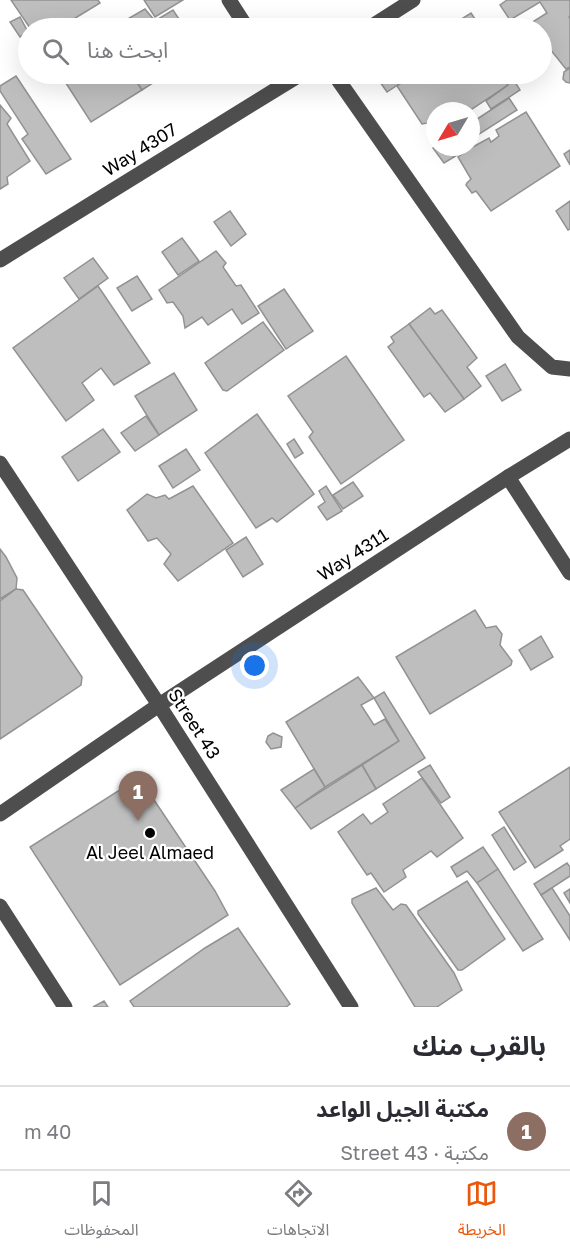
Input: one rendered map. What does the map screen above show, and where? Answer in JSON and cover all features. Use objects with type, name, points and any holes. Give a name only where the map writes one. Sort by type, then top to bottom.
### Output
[{"type":"street","points":[[230,0],[241,18]]},
{"type":"street","points":[[385,18],[413,0]]},
{"type":"street","name":"Way 4307","points":[[0,260],[271,84]]},
{"type":"street","points":[[341,84],[518,337],[552,367],[570,369]]},
{"type":"street","name":"Way 4311","points":[[0,814],[159,705],[570,439]]},
{"type":"street","name":"Street 43","points":[[0,463],[159,705],[351,1007]]},
{"type":"street","points":[[508,477],[570,573]]},
{"type":"street","points":[[0,906],[65,1007]]},
{"type":"building","points":[[11,0],[98,0],[100,3],[75,18],[23,18]]},
{"type":"building","points":[[144,0],[183,0],[155,17]]},
{"type":"building","points":[[507,0],[570,0],[570,67],[566,69],[552,52],[552,18],[539,18],[547,13],[540,2],[513,18],[509,18],[500,5]]},
{"type":"building","points":[[145,9],[152,18],[129,18]]},
{"type":"building","points":[[173,10],[178,18],[160,18]]},
{"type":"building","points":[[471,13],[474,18],[463,18]]},
{"type":"building","points":[[18,18],[18,34],[10,22]]},
{"type":"building","points":[[570,68],[570,83],[563,79],[564,72]]},
{"type":"building","points":[[16,76],[18,84],[21,84],[71,159],[46,174],[22,139],[28,134],[0,91],[0,86]]},
{"type":"building","points":[[66,84],[138,84],[142,90],[91,122]]},
{"type":"building","points":[[138,84],[151,84],[142,90]]},
{"type":"building","points":[[381,84],[399,84],[387,92]]},
{"type":"building","points":[[400,84],[508,85],[480,104],[426,102],[426,123],[422,124],[397,86]]},
{"type":"building","points":[[516,84],[520,90],[491,109],[486,101],[508,85]]},
{"type":"building","points":[[509,98],[517,110],[480,134],[480,117]]},
{"type":"building","points":[[0,105],[11,118],[7,124],[30,161],[7,177],[8,184],[0,189]]},
{"type":"building","points":[[526,112],[560,166],[491,211],[476,191],[472,193],[466,185],[471,179],[458,157],[480,156],[480,143],[489,138],[491,142],[499,136],[496,130]]},
{"type":"building","points":[[570,150],[570,165],[564,154]]},
{"type":"building","points":[[439,156],[454,157],[444,163]]},
{"type":"building","points":[[570,201],[570,229],[568,230],[556,211]]},
{"type":"building","points":[[230,211],[246,234],[231,246],[214,222]]},
{"type":"building","points":[[182,238],[199,261],[178,275],[162,252]]},
{"type":"building","points":[[216,251],[226,263],[223,267],[236,286],[241,285],[259,313],[242,324],[232,309],[208,325],[202,317],[185,328],[183,316],[173,302],[167,303],[159,290]]},
{"type":"building","points":[[93,258],[108,278],[79,299],[64,278]]},
{"type":"building","points":[[137,276],[152,299],[132,311],[117,288]]},
{"type":"building","points":[[98,286],[150,363],[114,385],[101,368],[82,383],[94,400],[66,421],[13,348]]},
{"type":"building","points":[[284,289],[313,331],[286,349],[258,306]]},
{"type":"building","points":[[430,308],[435,314],[442,310],[477,358],[467,367],[481,386],[464,399],[409,324]]},
{"type":"building","points":[[263,322],[284,350],[227,391],[223,390],[205,363]]},
{"type":"building","points":[[409,324],[464,399],[445,412],[430,393],[424,397],[388,347],[394,342],[391,337]]},
{"type":"building","points":[[346,356],[404,440],[341,484],[309,437],[313,432],[288,396]]},
{"type":"building","points":[[505,364],[521,390],[502,401],[486,376]]},
{"type":"building","points":[[174,373],[197,410],[159,435],[135,396]]},
{"type":"building","points":[[257,414],[314,494],[277,522],[272,518],[256,528],[205,453]]},
{"type":"building","points":[[146,416],[159,435],[135,451],[121,433]]},
{"type":"building","points":[[103,429],[120,452],[78,481],[62,457]]},
{"type":"building","points":[[294,439],[303,453],[295,458],[287,444]]},
{"type":"building","points":[[186,449],[200,470],[173,488],[159,466]]},
{"type":"building","points":[[353,482],[363,496],[343,509],[333,495]]},
{"type":"building","points":[[193,486],[233,543],[178,581],[164,564],[171,554],[157,538],[148,541],[127,510],[147,494],[156,498],[165,495],[169,499]]},
{"type":"building","points":[[326,486],[342,511],[327,520],[318,507],[325,502],[319,491]]},
{"type":"building","points":[[246,537],[263,564],[243,577],[226,550]]},
{"type":"building","points":[[0,549],[17,578],[16,589],[0,599]]},
{"type":"building","points":[[16,589],[23,590],[82,677],[81,685],[0,739],[0,601]]},
{"type":"building","points":[[475,610],[486,628],[496,626],[502,634],[500,645],[512,661],[511,665],[430,714],[396,657]]},
{"type":"building","points":[[541,636],[553,657],[531,670],[519,650]]},
{"type":"building","points":[[358,677],[374,698],[361,705],[374,725],[385,719],[399,741],[325,787],[286,722]]},
{"type":"building","points":[[384,692],[425,758],[376,789],[362,765],[399,741],[374,698]]},
{"type":"building","points":[[273,733],[282,737],[281,747],[271,749],[266,742],[268,736]]},
{"type":"building","points":[[362,765],[376,789],[311,829],[295,808]]},
{"type":"building","points":[[430,765],[450,797],[441,803],[418,772]]},
{"type":"building","points":[[570,767],[570,839],[560,846],[563,850],[535,868],[499,812]]},
{"type":"building","points":[[314,769],[325,787],[295,808],[281,790]]},
{"type":"building","points":[[422,778],[463,838],[437,857],[431,851],[403,870],[406,877],[384,892],[371,873],[367,875],[338,832],[363,814],[371,824],[388,812],[383,804]]},
{"type":"building","points":[[140,779],[215,891],[228,915],[120,985],[30,847]]},
{"type":"building","points":[[504,827],[526,862],[514,870],[492,835]]},
{"type":"building","points":[[483,847],[498,869],[477,883],[467,871],[457,877],[451,867]]},
{"type":"building","points":[[567,863],[570,867],[570,876],[541,895],[534,884]]},
{"type":"building","points":[[498,869],[543,939],[523,951],[477,883]]},
{"type":"building","points":[[467,881],[505,939],[462,970],[458,970],[418,911]]},
{"type":"building","points":[[376,888],[393,910],[401,904],[406,905],[454,973],[462,990],[437,1007],[415,1007],[352,903],[352,899]]},
{"type":"building","points":[[552,888],[570,916],[570,940],[541,895]]},
{"type":"building","points":[[570,889],[570,903],[564,893]]},
{"type":"building","points":[[238,928],[290,1004],[286,1007],[134,1007],[130,1001],[205,948]]},
{"type":"building","points":[[104,1001],[108,1007],[93,1007]]},
{"type":"place","name":"مكتبة الجيل الواعد","points":[[138,821]]},
{"type":"place","name":"Al Jeel Almaed","points":[[150,833]]}]
